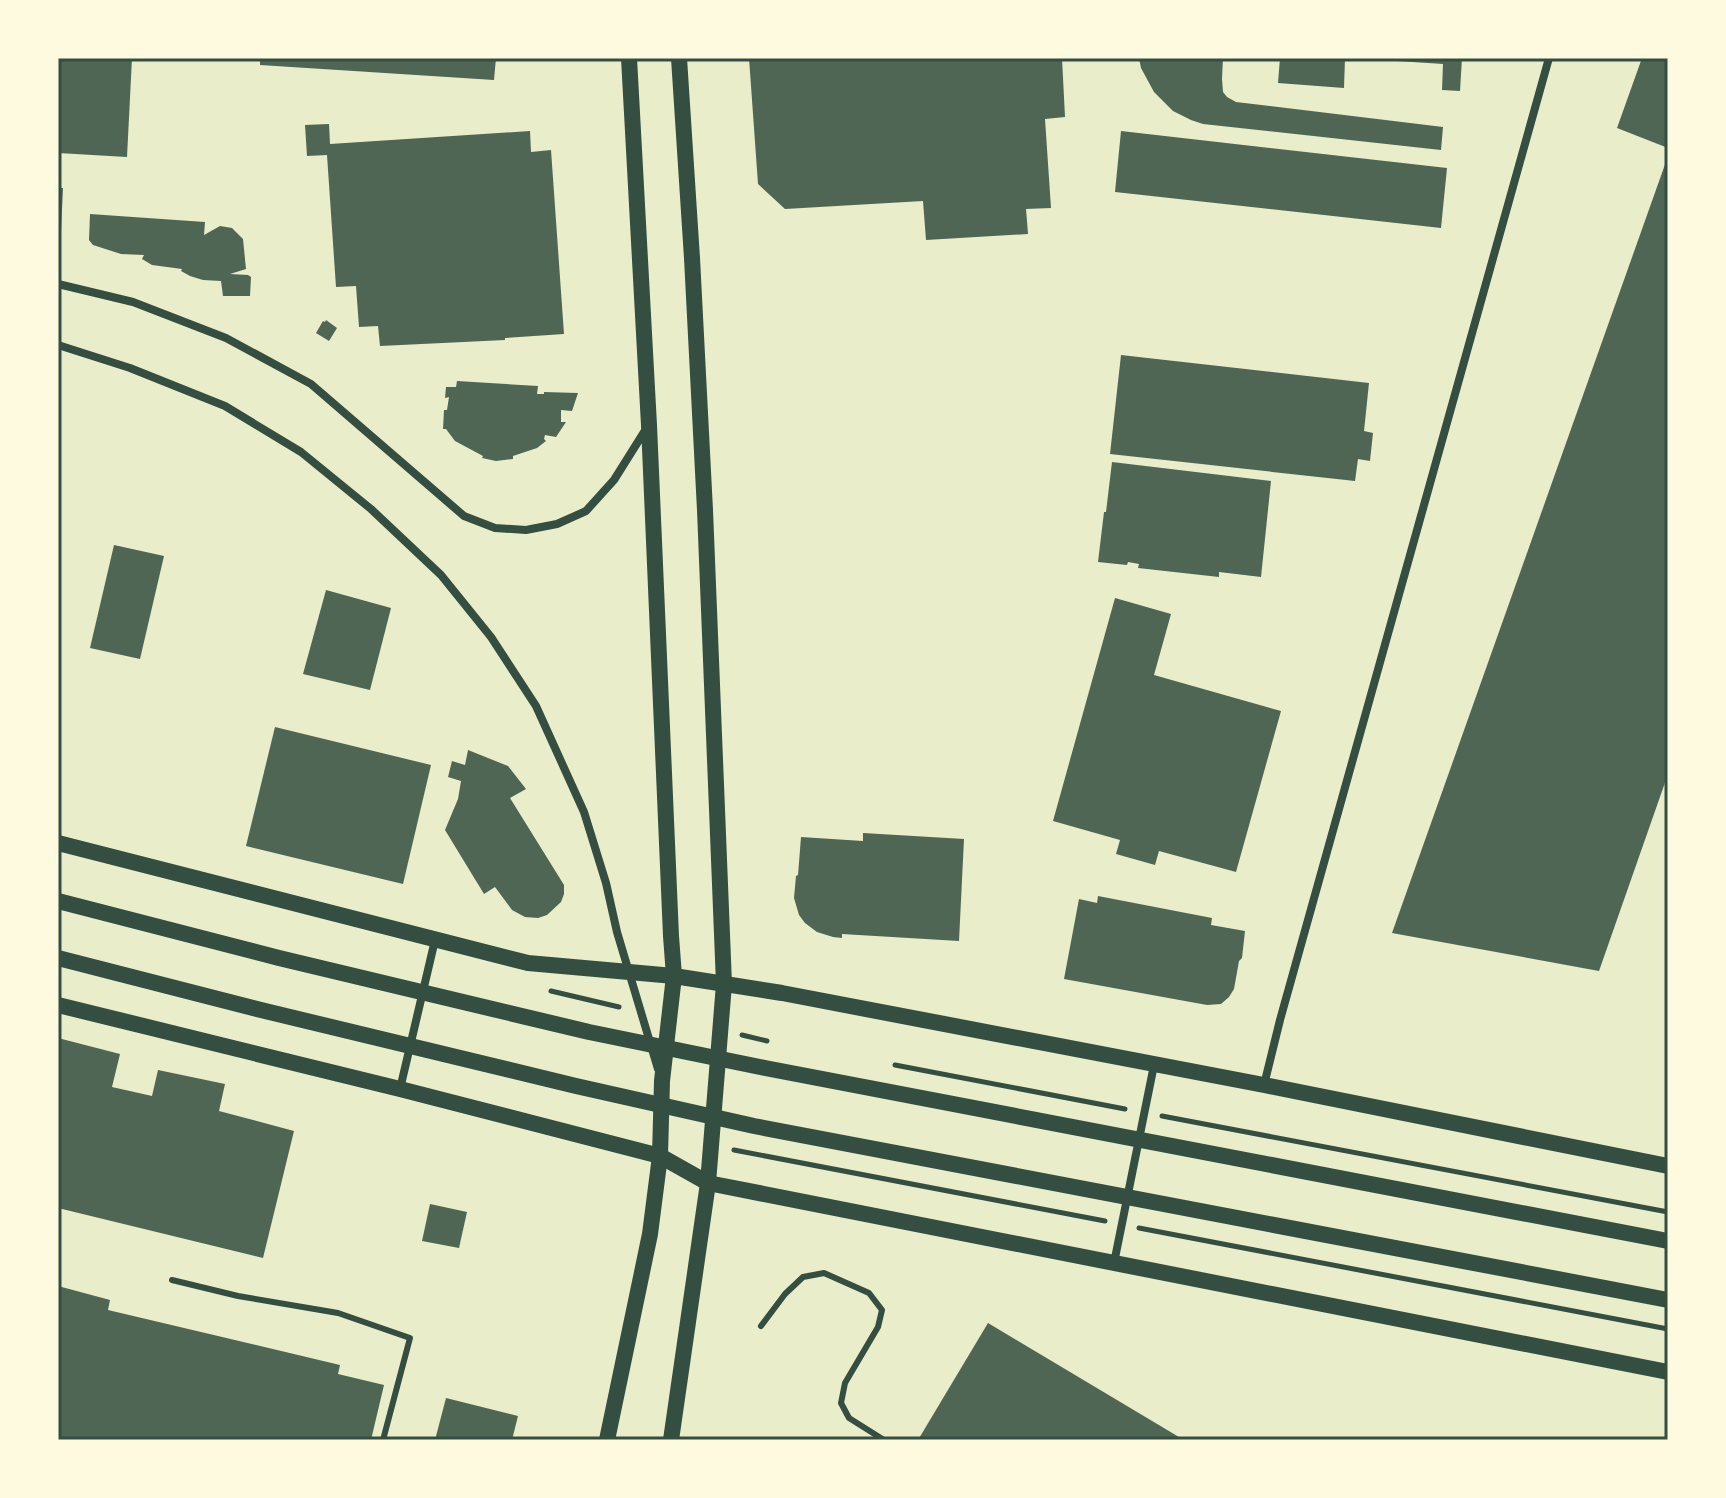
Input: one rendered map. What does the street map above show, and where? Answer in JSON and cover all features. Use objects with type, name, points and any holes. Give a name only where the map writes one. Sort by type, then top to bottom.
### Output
[{"type":"main road","points":[[607,1440],[650,1234],[660,1156],[662,1081],[674,976],[629,58]]},
{"type":"main road","points":[[671,1440],[708,1183],[724,984],[701,431],[679,58]]},
{"type":"main road","points":[[58,843],[528,963],[674,976],[782,993],[1668,1166]]},
{"type":"main road","points":[[58,901],[279,958],[589,1032],[1668,1241]]},
{"type":"main road","points":[[58,958],[261,1010],[754,1126],[1668,1300]]},
{"type":"main road","points":[[58,1005],[660,1156],[708,1183],[1668,1372]]},
{"type":"street","points":[[1264,1085],[1549,58]]},
{"type":"street","points":[[58,284],[133,302],[226,338],[311,384],[464,516],[495,528],[526,530],[557,524],[586,511],[614,480],[649,425]]},
{"type":"street","points":[[58,345],[130,368],[237,413],[301,452],[371,509],[441,575],[491,637],[536,706],[584,812],[662,1081]]},
{"type":"street","points":[[400,1089],[435,940]]},
{"type":"street","points":[[1114,1264],[1155,1064]]},
{"type":"lane","points":[[761,1326],[785,1294],[803,1277],[824,1273],[869,1293],[882,1310],[878,1327],[845,1383],[841,1403],[849,1418],[884,1440]]},
{"type":"lane","points":[[172,1280],[238,1296],[338,1313],[410,1338],[383,1440]]},
{"type":"path","points":[[550,991],[607,1005]]},
{"type":"building","points":[[58,58],[132,58],[127,157],[58,153]]},
{"type":"building","points":[[260,58],[496,58],[494,80],[260,65]]},
{"type":"building","points":[[749,58],[1062,58],[1065,117],[1045,119],[1051,208],[1026,209],[1028,234],[926,240],[923,201],[785,209],[758,184]]},
{"type":"building","points":[[1139,58],[1223,58],[1223,92],[1236,102],[1443,127],[1441,150],[1203,124],[1173,111],[1154,92]]},
{"type":"building","points":[[1280,58],[1345,58],[1344,88],[1278,83]]},
{"type":"building","points":[[1382,58],[1462,58],[1460,91],[1442,90],[1443,64]]},
{"type":"building","points":[[1642,58],[1668,58],[1668,148],[1617,128]]},
{"type":"building","points":[[329,124],[330,144],[530,131],[531,152],[551,150],[564,334],[380,346],[378,326],[359,327],[356,286],[336,287],[327,155],[307,156],[305,125]]},
{"type":"building","points":[[1121,131],[1447,168],[1441,228],[1115,192]]},
{"type":"building","points":[[1668,156],[1668,774],[1599,971],[1392,933]]},
{"type":"building","points":[[58,188],[63,188],[61,231],[58,231]]},
{"type":"building","points":[[90,214],[205,222],[204,235],[220,226],[232,228],[243,239],[246,269],[230,274],[251,277],[250,296],[223,296],[221,281],[203,280],[190,276],[182,269],[152,265],[142,259],[144,255],[121,254],[93,245],[89,240]]},
{"type":"building","points":[[326,320],[337,328],[329,341],[316,333]]},
{"type":"building","points":[[1121,355],[1369,383],[1364,431],[1373,433],[1370,461],[1358,459],[1355,481],[1110,454]]},
{"type":"building","points":[[457,381],[538,386],[537,394],[578,393],[572,411],[561,410],[561,422],[566,422],[556,437],[545,435],[546,441],[537,448],[513,456],[513,459],[496,461],[482,458],[455,441],[443,429],[444,410],[447,410],[449,397],[445,398],[446,387],[456,387]]},
{"type":"building","points":[[1112,462],[1271,481],[1261,577],[1219,572],[1219,577],[1138,568],[1139,564],[1128,562],[1127,565],[1098,562]]},
{"type":"building","points":[[114,545],[164,556],[140,659],[90,648]]},
{"type":"building","points":[[326,590],[391,608],[370,690],[303,674]]},
{"type":"building","points":[[1115,598],[1171,614],[1154,675],[1281,711],[1236,872],[1159,851],[1155,865],[1116,854],[1120,840],[1053,821]]},
{"type":"building","points":[[275,727],[431,765],[403,884],[246,846]]},
{"type":"building","points":[[468,750],[508,766],[526,789],[510,798],[564,885],[561,902],[547,915],[525,917],[512,910],[495,887],[484,894],[445,830],[458,799],[461,781],[448,777],[452,761],[465,765]]},
{"type":"building","points":[[863,833],[964,839],[959,941],[842,934],[842,938],[833,937],[817,932],[805,923],[794,898],[801,837],[863,841]]},
{"type":"building","points":[[1098,896],[1212,918],[1211,925],[1245,931],[1242,958],[1229,997],[1221,1004],[1207,1005],[1064,979],[1079,899],[1097,903]]},
{"type":"building","points":[[58,1038],[120,1054],[112,1087],[152,1096],[158,1070],[225,1084],[219,1111],[294,1131],[263,1258],[58,1208]]},
{"type":"building","points":[[430,1204],[467,1212],[459,1248],[422,1241]]},
{"type":"building","points":[[58,1286],[110,1300],[108,1310],[340,1365],[338,1374],[384,1385],[371,1440],[58,1440]]},
{"type":"building","points":[[988,1323],[1184,1440],[918,1440]]},
{"type":"building","points":[[446,1398],[518,1416],[512,1440],[435,1440]]}]
